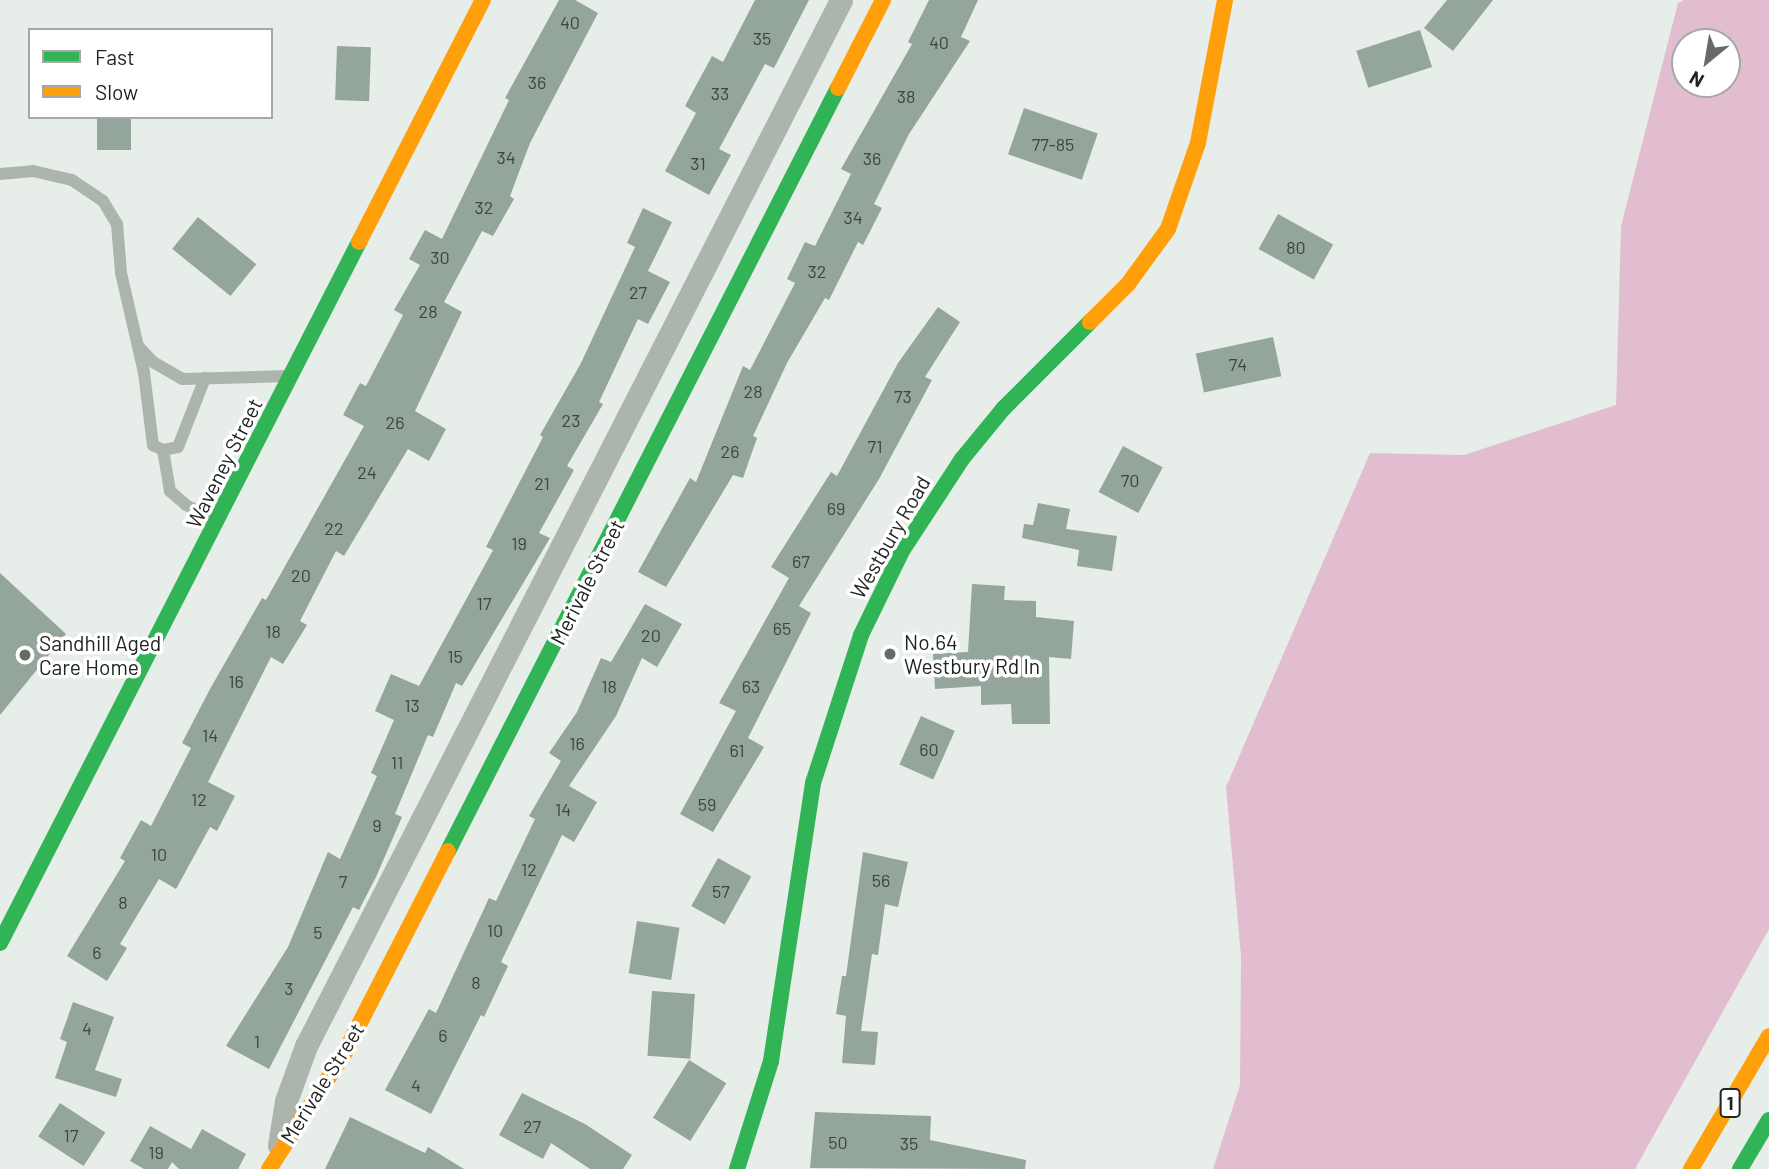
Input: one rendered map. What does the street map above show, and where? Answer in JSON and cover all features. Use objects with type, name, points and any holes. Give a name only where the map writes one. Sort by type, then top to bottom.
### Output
[{"type":"main road","name":"Waveney Street","points":[[0,943],[483,0]]},
{"type":"main road","name":"Merivale Street","points":[[273,1162],[344,1054],[883,0]]},
{"type":"main road","name":"Westbury Road","points":[[737,1169],[752,1133],[771,1061],[813,783],[861,635],[902,551],[962,459],[1003,409],[1128,284],[1168,229],[1198,144],[1225,0]]},
{"type":"main road","name":"1","points":[[1691,1169],[1769,1036]]},
{"type":"main road","name":"1","points":[[1740,1169],[1769,1120]]},
{"type":"street","name":"Merivale Street","points":[[273,1162],[286,1101],[306,1046],[841,0]]},
{"type":"lane","points":[[0,174],[33,171],[72,180],[103,201],[117,224],[153,445],[163,450],[178,447],[205,378]]},
{"type":"lane","points":[[136,343],[167,373],[183,379],[292,376]]},
{"type":"lane","points":[[163,450],[170,491],[186,505],[218,521]]},
{"type":"shaded area","points":[[1684,0],[1769,0],[1769,929],[1635,1169],[1213,1169],[1240,1085],[1241,957],[1226,787],[1370,453],[1464,455],[1616,405],[1621,226],[1671,30],[1671,98],[1741,98],[1741,28],[1672,28],[1678,3]]},
{"type":"building","points":[[559,0],[575,0],[598,13],[530,143],[510,196],[514,199],[493,236],[482,231],[444,302],[462,312],[415,411],[446,429],[429,461],[408,449],[344,556],[336,551],[300,621],[307,625],[283,664],[271,657],[208,782],[235,796],[217,831],[210,827],[176,889],[159,879],[120,944],[127,948],[107,981],[67,956],[125,861],[120,858],[141,820],[151,826],[191,748],[182,743],[210,689],[262,598],[266,600],[364,426],[343,415],[360,383],[366,386],[403,315],[394,310],[420,265],[409,259],[425,230],[442,239],[509,100],[505,98]]},
{"type":"building","points":[[755,0],[809,0],[774,68],[765,64],[719,149],[731,155],[709,195],[665,171],[696,113],[685,106],[712,56],[723,62]]},
{"type":"building","points":[[929,0],[978,0],[961,37],[970,41],[909,134],[874,204],[882,208],[863,245],[858,242],[829,300],[825,298],[787,363],[753,436],[757,438],[743,478],[733,475],[666,587],[638,572],[690,478],[696,482],[743,366],[750,370],[795,283],[787,279],[805,242],[815,246],[851,174],[841,169],[912,44],[908,42]]},
{"type":"building","points":[[1447,0],[1493,0],[1453,51],[1424,28]]},
{"type":"building","points":[[1420,30],[1432,67],[1368,88],[1356,51]]},
{"type":"building","points":[[337,46],[371,47],[369,101],[335,100]]},
{"type":"building","points":[[1024,108],[1098,133],[1082,180],[1008,154]]},
{"type":"building","points":[[97,119],[131,119],[131,150],[97,150]]},
{"type":"building","points":[[643,208],[672,222],[648,271],[670,282],[648,324],[638,319],[599,402],[603,404],[567,466],[574,470],[539,533],[550,538],[462,686],[456,683],[433,737],[428,735],[395,814],[402,817],[376,877],[359,910],[353,907],[269,1069],[226,1046],[288,947],[328,852],[340,859],[377,776],[371,773],[394,720],[375,711],[391,674],[419,686],[493,550],[486,547],[543,437],[540,435],[581,363],[635,247],[627,243]]},
{"type":"building","points":[[1278,214],[1333,245],[1314,280],[1259,249]]},
{"type":"building","points":[[198,217],[256,264],[230,296],[172,249]]},
{"type":"building","points":[[938,307],[960,322],[925,377],[932,380],[879,479],[799,606],[811,613],[748,738],[764,747],[713,832],[680,814],[736,711],[719,703],[789,578],[771,567],[831,472],[837,476],[898,363]]},
{"type":"building","points":[[1273,337],[1281,376],[1204,393],[1196,353]]},
{"type":"building","points":[[1123,446],[1163,467],[1138,513],[1099,492]]},
{"type":"building","points":[[1038,503],[1070,509],[1066,529],[1117,536],[1112,571],[1077,566],[1079,550],[1022,538],[1024,524],[1033,525]]},
{"type":"building","name":"Sandhill Aged Care Home","points":[[0,573],[66,634],[0,715]]},
{"type":"building","points":[[972,584],[1005,586],[1004,600],[1036,601],[1036,617],[1074,621],[1071,659],[1049,657],[1050,724],[1012,724],[1011,704],[981,705],[981,686],[935,689],[933,654],[968,652]]},
{"type":"building","points":[[645,604],[682,624],[657,667],[642,658],[616,716],[569,786],[597,802],[574,842],[562,835],[501,962],[508,966],[484,1017],[481,1015],[431,1114],[385,1090],[429,1009],[436,1013],[489,898],[496,901],[535,819],[529,816],[561,761],[549,753],[577,712],[601,658],[611,662]]},
{"type":"building","points":[[921,716],[955,731],[933,779],[899,764]]},
{"type":"building","points":[[863,852],[908,862],[898,907],[885,904],[878,955],[872,954],[861,1031],[878,1032],[875,1065],[842,1063],[846,1016],[836,1014],[842,976],[846,976]]},
{"type":"building","points":[[718,858],[751,876],[725,925],[691,906]]},
{"type":"building","points":[[637,921],[679,928],[671,980],[629,973]]},
{"type":"building","points":[[652,991],[695,994],[690,1059],[647,1056]]},
{"type":"building","points":[[73,1002],[114,1017],[95,1070],[122,1079],[116,1097],[55,1078],[67,1042],[60,1039]]},
{"type":"building","points":[[689,1060],[726,1083],[690,1141],[653,1118]]},
{"type":"building","points":[[522,1093],[585,1124],[632,1155],[623,1169],[590,1169],[551,1143],[543,1159],[499,1135]]},
{"type":"building","points":[[60,1103],[105,1132],[84,1166],[38,1137]]},
{"type":"building","points":[[815,1112],[931,1116],[930,1140],[1026,1160],[1025,1169],[810,1168]]},
{"type":"building","points":[[350,1117],[425,1153],[428,1147],[464,1169],[325,1169]]},
{"type":"building","points":[[150,1126],[191,1149],[202,1129],[246,1154],[238,1169],[179,1169],[172,1162],[168,1169],[144,1169],[130,1161]]},
{"type":"traffic: fast","points":[[448,851],[838,88]]},
{"type":"traffic: fast","points":[[0,943],[359,242]]},
{"type":"traffic: fast","points":[[737,1169],[771,1061],[813,783],[861,635],[902,551],[962,459],[1003,409],[1090,322]]},
{"type":"traffic: fast","points":[[1740,1169],[1769,1120]]},
{"type":"traffic: slow","points":[[359,242],[483,0]]},
{"type":"traffic: slow","points":[[838,88],[883,0]]},
{"type":"traffic: slow","points":[[1090,322],[1128,284],[1168,229],[1198,143],[1225,0]]},
{"type":"traffic: slow","points":[[269,1169],[344,1054],[448,851]]},
{"type":"traffic: slow","points":[[1691,1169],[1769,1036]]},
{"type":"place","name":"No.64 Westbury Rd In","points":[[890,654]]},
{"type":"place","name":"Sandhill Aged Care Home","points":[[25,655]]}]
